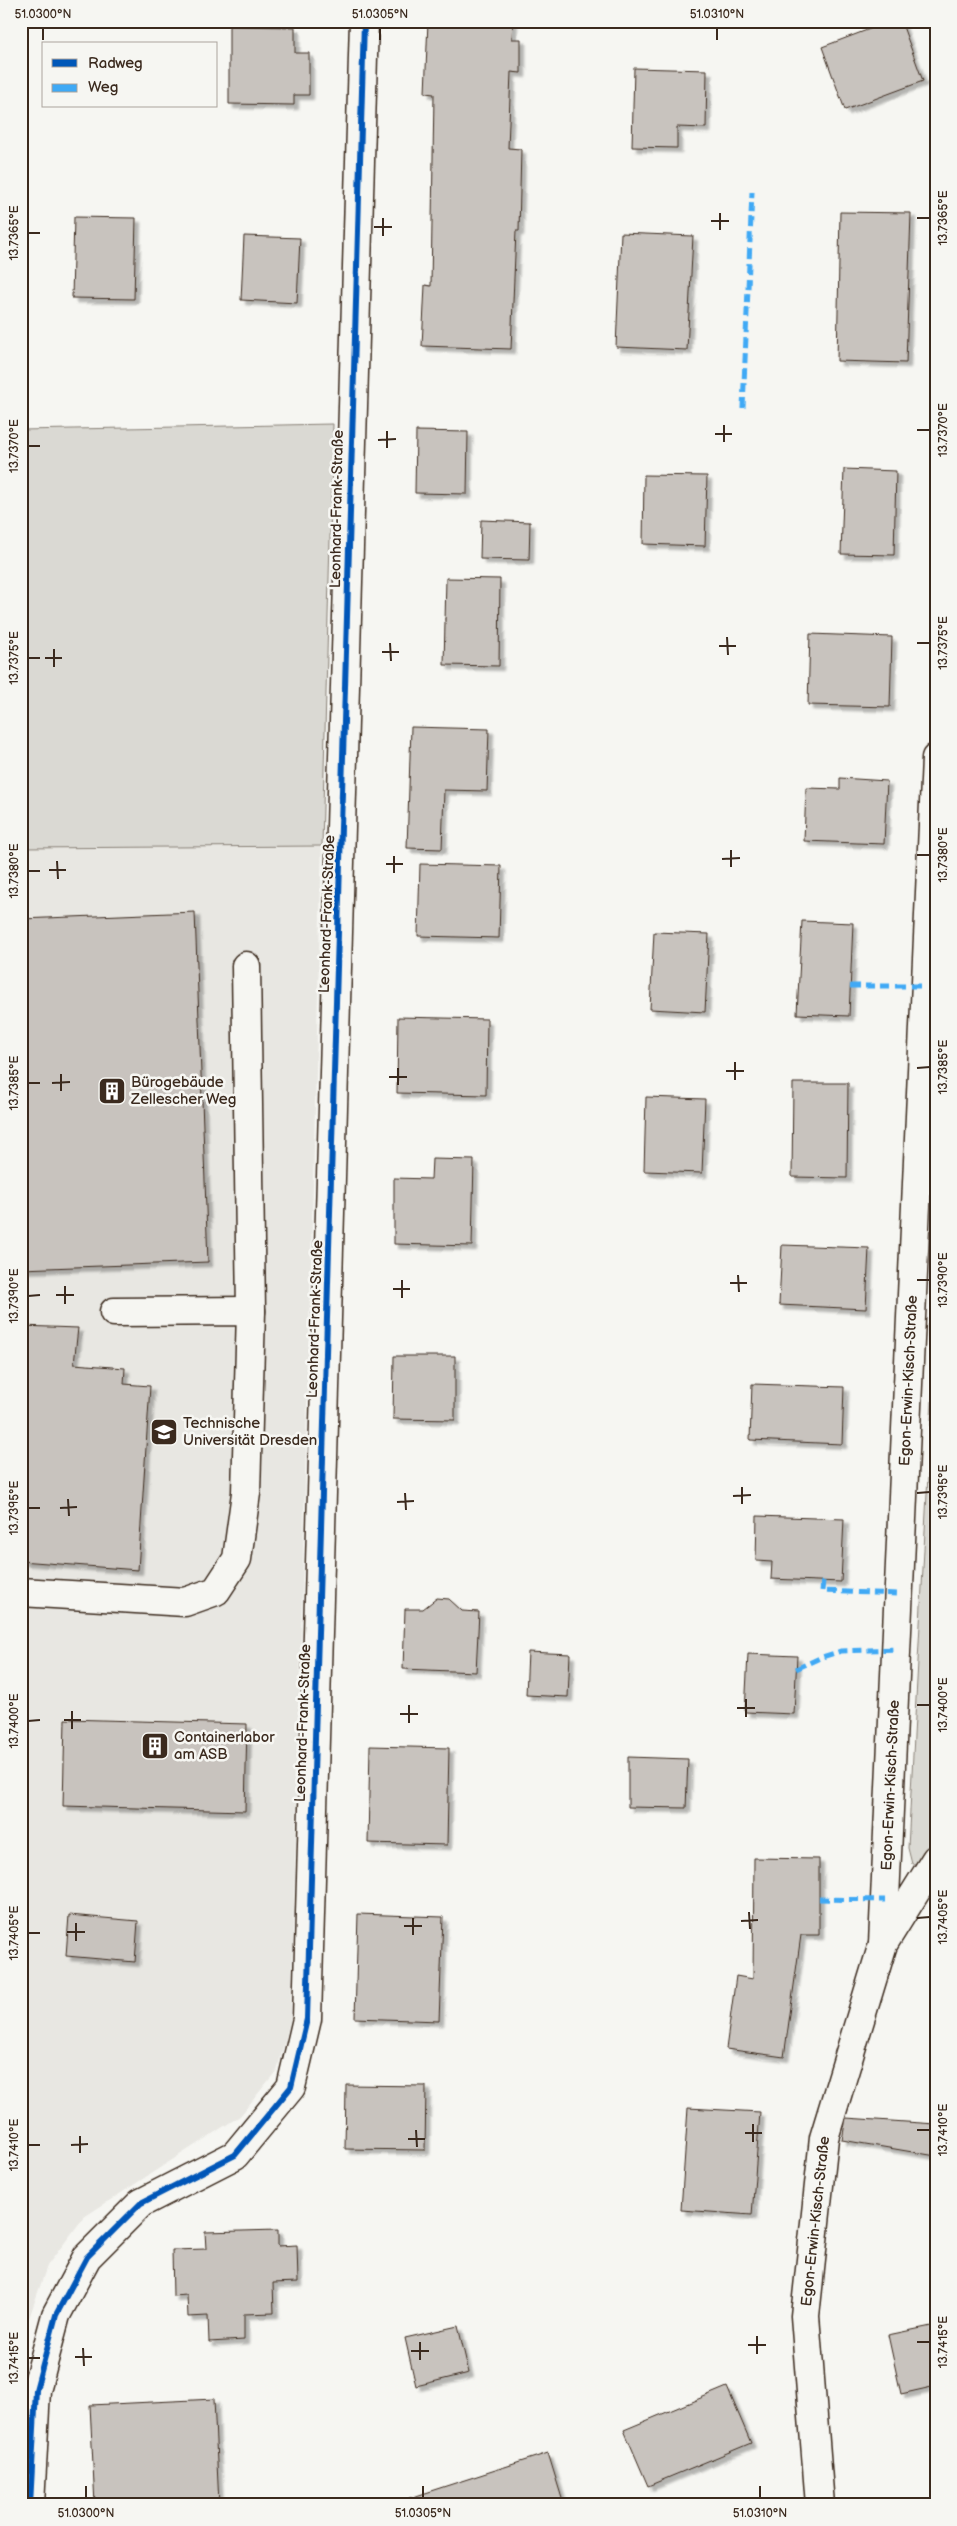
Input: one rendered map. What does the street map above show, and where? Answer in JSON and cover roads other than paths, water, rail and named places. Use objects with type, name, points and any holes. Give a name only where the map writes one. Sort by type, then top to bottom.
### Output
[{"type":"street","name":"Leonhard-Frank-Straße","points":[[28,2492],[36,2390],[56,2315],[87,2258],[141,2203],[235,2155],[291,2087],[307,2019],[364,21]]},
{"type":"street","name":"Egon-Erwin-Kisch-Straße","points":[[820,2505],[805,2316],[824,2138],[883,1944],[936,758]]},
{"type":"street","points":[[21,1592],[185,1602],[216,1591],[237,1559],[246,1493],[251,1311],[246,966]]},
{"type":"street","points":[[114,1312],[251,1311]]},
{"type":"street","name":"Egon-Erwin-Kisch-Straße","points":[[883,1944],[936,1859]]},
{"type":"place","name":"Bürogebäude Zellescher Weg","points":[[112,1091]]},
{"type":"place","name":"Technische Universität Dresden","points":[[164,1432]]},
{"type":"place","name":"Containerlabor am ASB","points":[[155,1746]]}]
